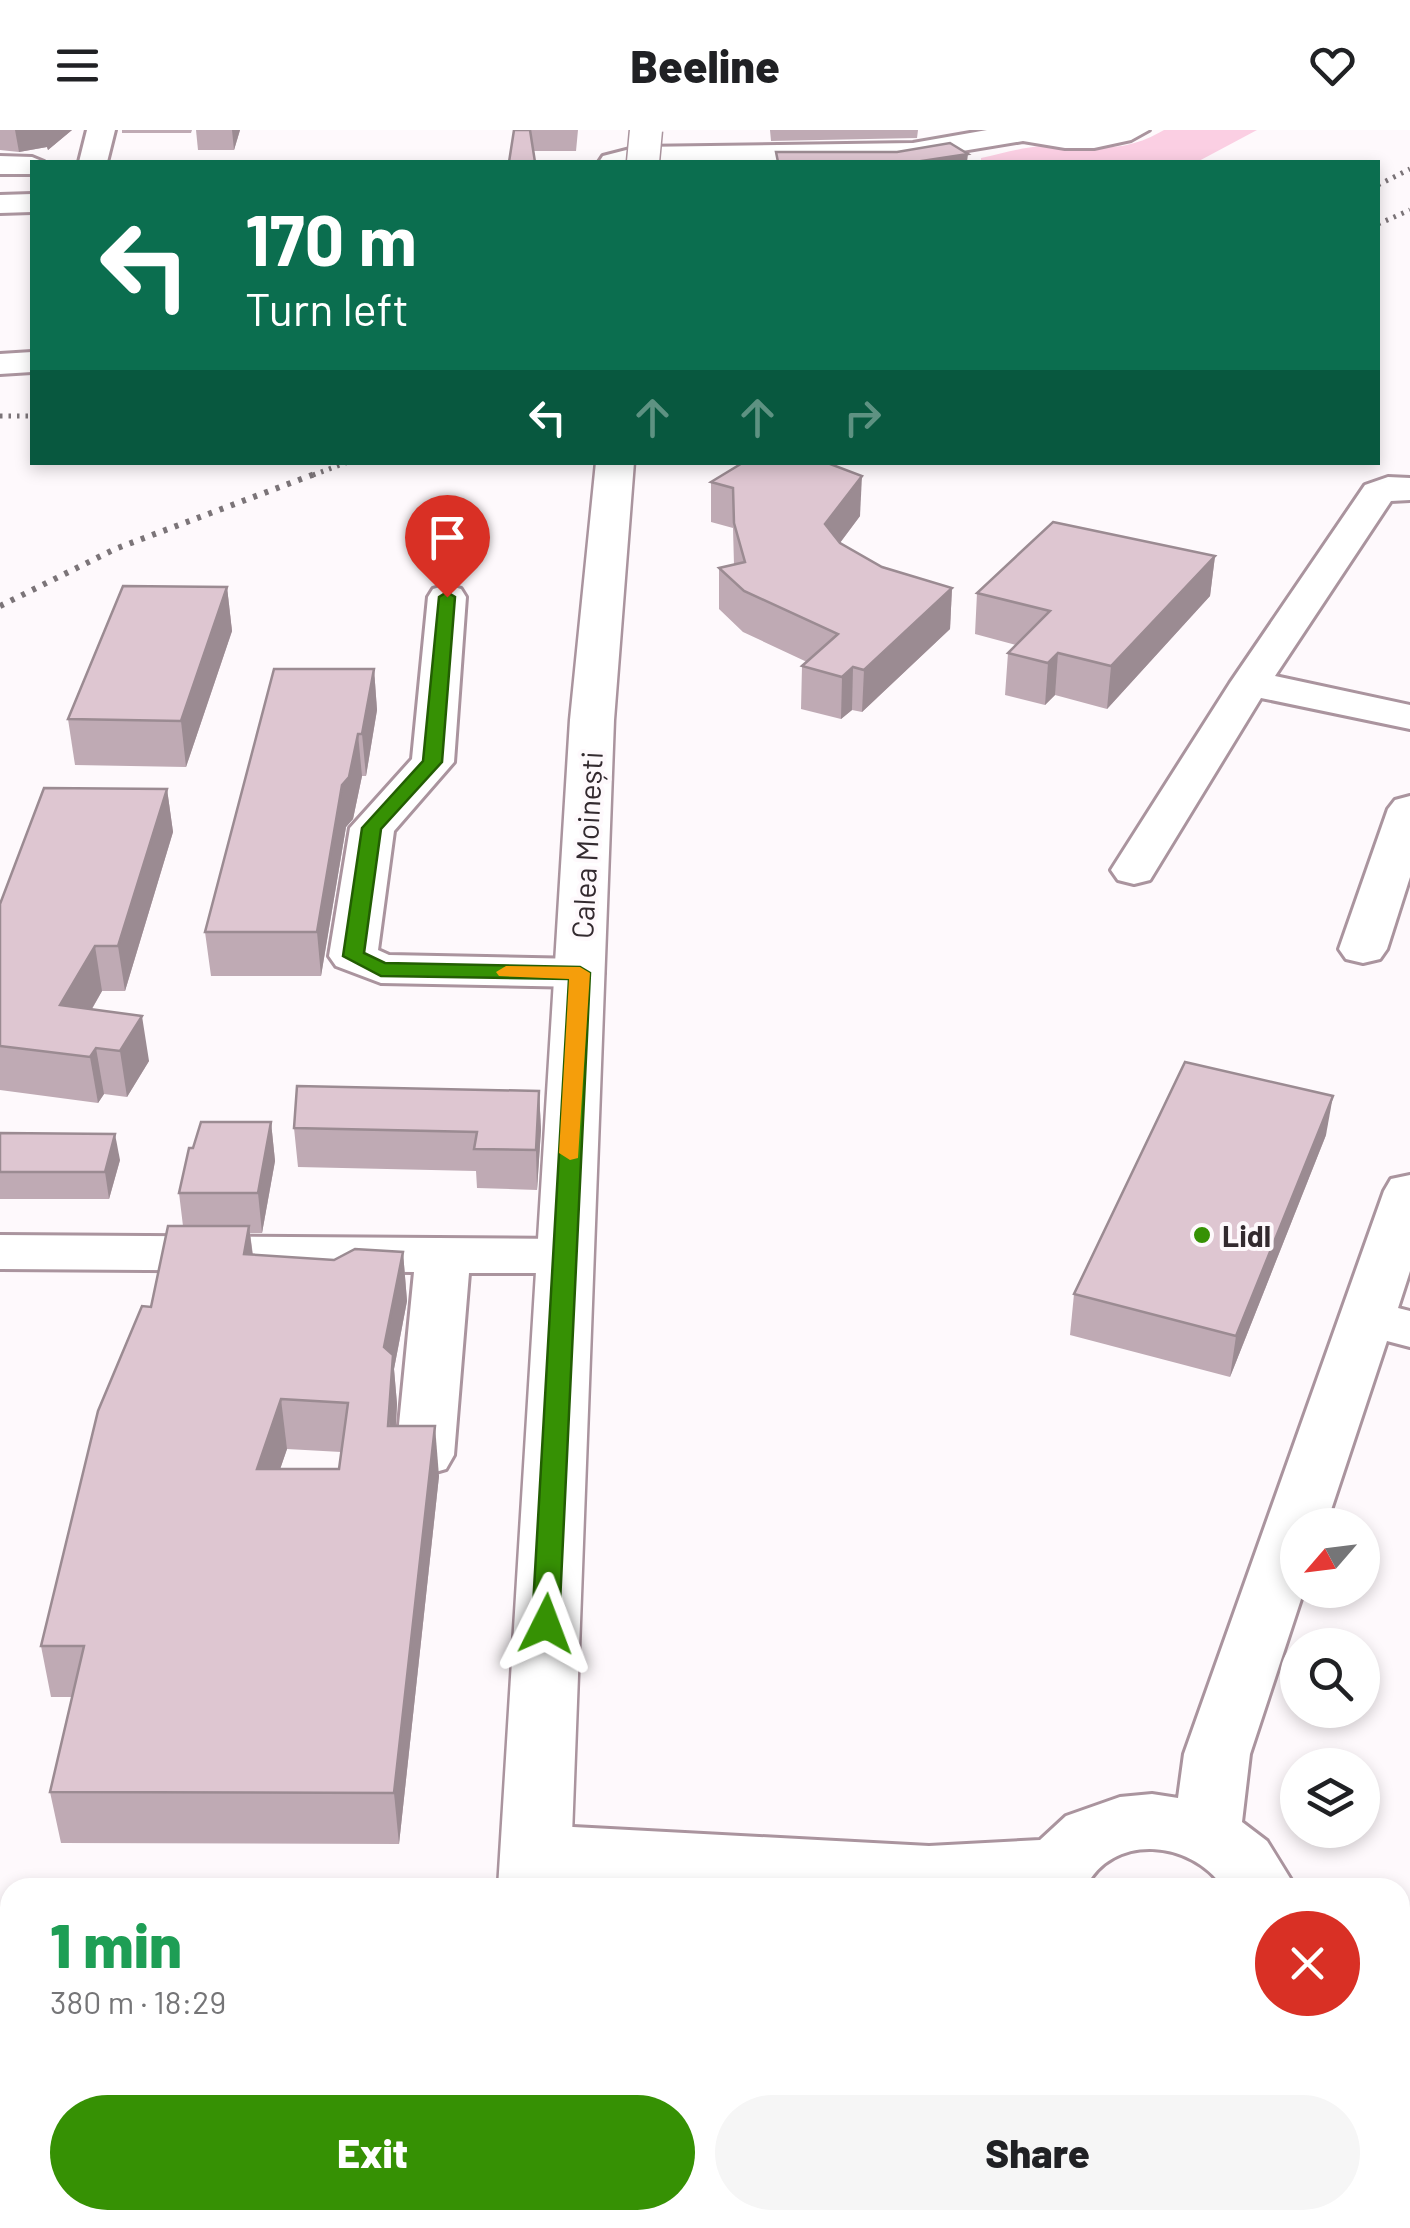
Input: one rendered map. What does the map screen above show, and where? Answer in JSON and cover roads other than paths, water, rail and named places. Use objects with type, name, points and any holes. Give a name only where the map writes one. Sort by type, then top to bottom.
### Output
[{"type":"main road","points":[[644,160],[646,130]]},
{"type":"main road","name":"Calea Moinești","points":[[534,1870],[598,650],[615,465]]},
{"type":"street","points":[[94,160],[101,130]]},
{"type":"street","points":[[848,160],[1030,131],[1054,140],[1086,140],[1135,130]]},
{"type":"street","points":[[621,160],[683,150],[916,151]]},
{"type":"street","points":[[0,165],[30,166]]},
{"type":"street","points":[[0,204],[30,203]]},
{"type":"street","points":[[0,364],[30,362]]},
{"type":"street","points":[[1134,870],[1250,684],[1378,493],[1388,488],[1410,489]]},
{"type":"street","points":[[447,597],[432,762],[372,828],[353,956],[381,970],[580,973]]},
{"type":"street","points":[[1250,684],[1410,717]]},
{"type":"street","points":[[1362,949],[1410,808]]},
{"type":"street","points":[[1183,1827],[1217,1754],[1388,1323],[1410,1191]]},
{"type":"street","points":[[0,1252],[564,1256]]},
{"type":"street","points":[[425,1456],[443,1256]]},
{"type":"street","points":[[1028,1878],[1053,1877],[1069,1849],[1109,1825],[1183,1827],[1234,1852],[1254,1878]]},
{"type":"street","points":[[534,1870],[838,1878]]},
{"type":"railway","points":[[1380,184],[1410,169]]},
{"type":"railway","points":[[1380,223],[1410,210]]},
{"type":"railway","points":[[0,416],[30,416]]},
{"type":"railway","points":[[313,475],[340,465]]},
{"type":"railway","points":[[0,606],[115,549],[320,472]]},
{"type":"place","name":"Lidl","points":[[1202,1235]]}]
